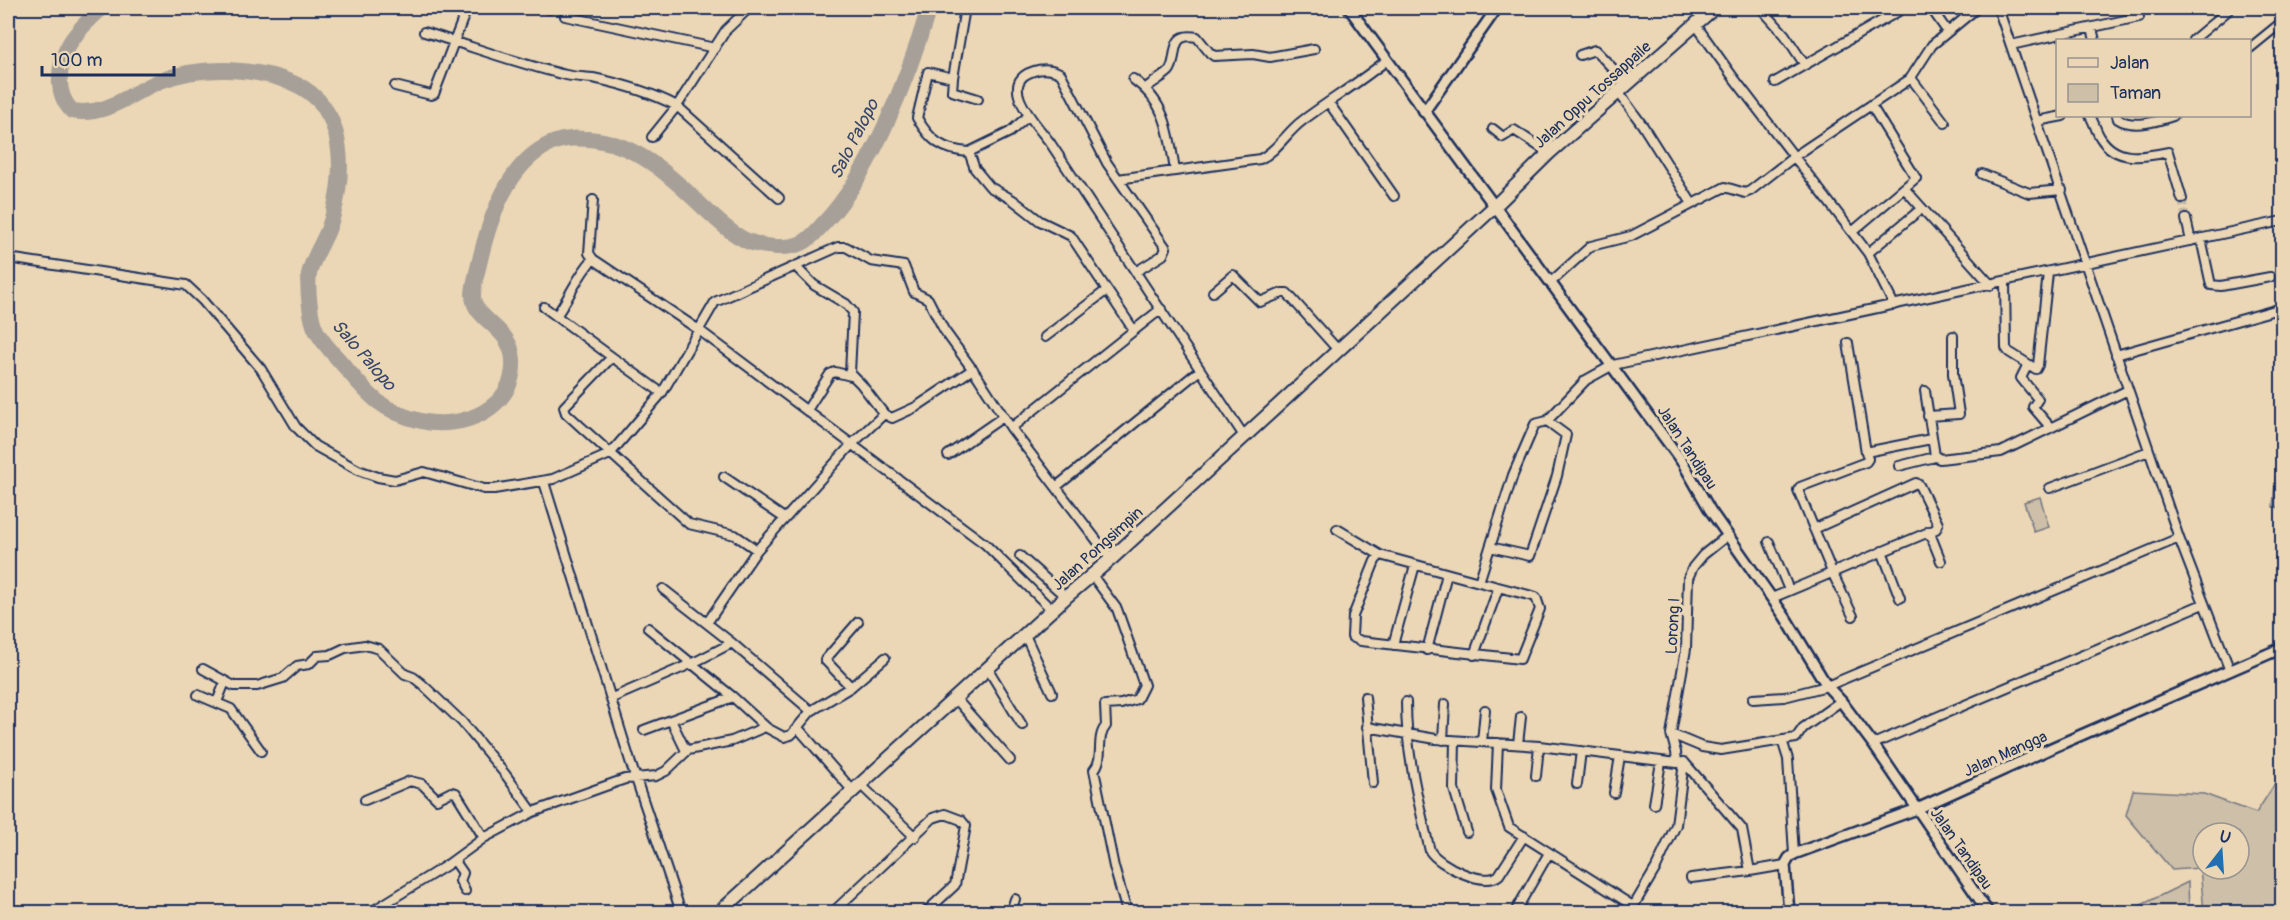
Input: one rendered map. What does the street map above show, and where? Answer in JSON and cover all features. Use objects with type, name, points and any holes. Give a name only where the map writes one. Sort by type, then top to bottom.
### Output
[{"type":"main road","name":"Jalan Oppu Tossappaile","points":[[1494,207],[1549,153],[1714,8]]},
{"type":"main road","name":"Jalan Pongsimpin","points":[[722,912],[1494,207]]},
{"type":"street","points":[[394,86],[434,94],[466,8]]},
{"type":"street","points":[[652,137],[677,106],[726,30],[749,8]]},
{"type":"street","points":[[965,8],[952,91],[978,99]]},
{"type":"street","name":"Jalan Tandipau","points":[[1349,8],[1683,463],[1827,686],[1841,700],[1873,744],[1988,912]]},
{"type":"street","points":[[1424,112],[1497,8]]},
{"type":"street","points":[[1761,8],[1785,35],[1805,65]]},
{"type":"street","points":[[1776,82],[1904,8]]},
{"type":"street","points":[[1931,8],[1947,31]]},
{"type":"street","points":[[1551,282],[1587,249],[1631,236],[1674,214],[1691,202],[1725,187],[1747,193],[1795,156],[1911,78],[1928,50],[1947,31],[1977,8]]},
{"type":"street","points":[[1998,8],[2179,538],[2230,671]]},
{"type":"street","points":[[2194,39],[2231,8]]},
{"type":"street","points":[[565,16],[715,48]]},
{"type":"street","points":[[2011,45],[2092,29],[2139,16]]},
{"type":"street","points":[[2251,47],[2283,22]]},
{"type":"street","points":[[1696,25],[1868,253],[1894,305]]},
{"type":"street","points":[[2092,29],[2095,39]]},
{"type":"street","points":[[424,32],[563,75],[592,78],[631,87],[677,106],[779,198]]},
{"type":"street","points":[[1146,88],[1169,71],[1178,42],[1183,37],[1191,35],[1200,39],[1214,56],[1253,54],[1270,57],[1314,49]]},
{"type":"street","points":[[1580,55],[1595,50],[1623,89],[1643,126],[1691,202]]},
{"type":"street","points":[[1118,179],[1260,159],[1302,122],[1387,60]]},
{"type":"street","points":[[1137,271],[1162,255],[1166,248],[1099,150],[1060,73],[1041,69],[1022,76],[1018,88],[1028,116],[1051,144],[1137,271],[1244,436]]},
{"type":"street","points":[[953,78],[928,72],[916,118],[934,142],[958,151],[969,152],[1006,134],[1028,116]]},
{"type":"street","points":[[1911,78],[1945,123]]},
{"type":"street","points":[[1133,79],[1146,88],[1168,124],[1175,171]]},
{"type":"street","points":[[1329,103],[1394,196]]},
{"type":"street","points":[[1852,232],[1915,180],[1916,176],[1871,105]]},
{"type":"street","points":[[2037,121],[2058,117]]},
{"type":"street","points":[[2090,117],[2100,138],[2122,155],[2142,158],[2169,152],[2182,199]]},
{"type":"street","points":[[2117,117],[2125,123],[2155,121],[2169,117]]},
{"type":"street","points":[[1493,129],[1503,137],[1515,130],[1549,153]]},
{"type":"street","points":[[969,152],[975,169],[990,187],[1013,200],[1040,221],[1071,236],[1133,330]]},
{"type":"street","points":[[1982,174],[2029,193],[2062,190]]},
{"type":"street","points":[[1904,188],[1991,285]]},
{"type":"street","points":[[593,200],[589,253],[593,259],[699,330],[985,544],[1052,610]]},
{"type":"street","points":[[1868,253],[1921,209]]},
{"type":"street","points":[[2186,219],[2191,241]]},
{"type":"street","points":[[1479,582],[1513,475],[1535,424],[1547,421],[1586,380],[1613,365],[2283,221]]},
{"type":"street","points":[[2201,239],[2211,285],[2221,286],[2270,277]]},
{"type":"street","points":[[8,258],[186,285],[202,300],[261,369],[296,428],[315,446],[364,473],[395,480],[424,472],[484,489],[544,482],[610,454],[662,393],[710,308],[719,299],[843,246],[868,260],[904,266],[914,292],[928,299],[944,330],[973,369],[1003,417],[1111,559]]},
{"type":"street","points":[[555,316],[573,292],[576,281],[584,269],[593,259]]},
{"type":"street","points":[[795,266],[814,285],[846,304],[854,312],[849,371],[851,376]]},
{"type":"street","points":[[2005,282],[2006,345],[2009,352],[2036,369],[2048,273]]},
{"type":"street","points":[[1213,292],[1233,275],[1260,302],[1282,292],[1287,293],[1338,350]]},
{"type":"street","points":[[1045,337],[1107,290]]},
{"type":"street","points":[[544,307],[662,393]]},
{"type":"street","points":[[2116,355],[2283,308]]},
{"type":"street","points":[[1011,428],[1161,309]]},
{"type":"street","points":[[1928,416],[1959,414],[1953,374],[1953,336]]},
{"type":"street","points":[[1848,343],[1868,459],[1866,462],[1799,488],[1832,572],[1853,616]]},
{"type":"street","points":[[612,357],[564,407],[566,413],[689,524],[737,535],[757,550]]},
{"type":"street","points":[[2028,364],[2020,378],[2038,399],[2033,407],[2051,428]]},
{"type":"street","points":[[807,410],[830,375],[835,372],[851,376],[861,384],[884,414],[892,418],[910,410],[973,369]]},
{"type":"street","points":[[1056,487],[1200,370]]},
{"type":"street","points":[[1925,390],[1935,457]]},
{"type":"street","points":[[1899,466],[1935,457],[1942,459],[2001,452],[2128,390]]},
{"type":"street","points":[[707,623],[757,550],[784,518],[852,444],[884,414]]},
{"type":"street","points":[[948,455],[1003,417]]},
{"type":"street","points":[[1490,547],[1530,556],[1557,476],[1566,435],[1559,427],[1547,421]]},
{"type":"street","points":[[1866,452],[1931,439]]},
{"type":"street","points":[[2050,488],[2149,451]]},
{"type":"street","points":[[724,477],[784,518]]},
{"type":"street","points":[[544,482],[635,776],[681,912]]},
{"type":"street","points":[[1772,598],[1936,529],[1938,524],[1916,483],[1814,529]]},
{"type":"street","points":[[1337,529],[1380,555],[1498,589],[1536,597],[1540,609],[1520,659],[1427,650],[1352,637],[1353,616],[1367,578],[1380,555]]},
{"type":"street","points":[[1929,531],[1941,561]]},
{"type":"street","name":"Lorong I","points":[[1671,734],[1686,650],[1688,578],[1693,567],[1703,555],[1728,535]]},
{"type":"street","points":[[1753,699],[1784,697],[1827,686],[2179,538]]},
{"type":"street","points":[[1769,542],[1789,591]]},
{"type":"street","points":[[1881,551],[1900,598]]},
{"type":"street","points":[[1020,556],[1066,597]]},
{"type":"street","points":[[1392,645],[1415,565]]},
{"type":"street","points":[[1427,650],[1447,574]]},
{"type":"street","points":[[1092,575],[1117,609],[1144,685],[1137,699],[1121,704],[1105,705],[1106,726],[1101,732],[1099,761],[1094,769],[1114,867],[1126,912]]},
{"type":"street","points":[[663,589],[732,643],[811,711]]},
{"type":"street","points":[[1474,655],[1498,589]]},
{"type":"street","points":[[1873,744],[2203,604]]},
{"type":"street","points":[[851,687],[825,660],[858,622]]},
{"type":"street","points":[[648,628],[734,697],[765,727],[784,737],[791,735],[811,711],[851,687],[885,658]]},
{"type":"street","points":[[1025,635],[1052,693]]},
{"type":"street","points":[[612,698],[693,663],[732,643]]},
{"type":"street","points":[[203,669],[237,687],[257,686],[283,678],[297,666],[309,664],[317,656],[330,655],[345,648],[365,645],[379,649],[405,674],[422,684],[462,722],[533,812]]},
{"type":"street","name":"Jalan Mangga","points":[[1794,854],[1917,809],[2283,648]]},
{"type":"street","points":[[988,669],[1022,725]]},
{"type":"street","points":[[217,702],[225,682]]},
{"type":"street","points":[[198,695],[231,709],[261,751]]},
{"type":"street","points":[[644,730],[734,697]]},
{"type":"street","points":[[1365,697],[1373,783]]},
{"type":"street","points":[[956,699],[1010,760]]},
{"type":"street","points":[[1671,734],[1711,749],[1721,750],[1782,741],[1797,738],[1803,728],[1841,700]]},
{"type":"street","points":[[1406,702],[1406,733],[1420,812],[1430,850],[1438,861],[1479,879],[1494,879],[1499,875],[1524,836]]},
{"type":"street","points":[[1443,740],[1445,704]]},
{"type":"street","points":[[1482,742],[1485,711]]},
{"type":"street","points":[[1518,744],[1521,717]]},
{"type":"street","points":[[671,720],[686,751]]},
{"type":"street","points":[[371,912],[454,860],[484,838],[533,812],[635,776],[656,776],[686,751],[732,741],[765,727]]},
{"type":"street","points":[[1367,727],[1443,740],[1539,746],[1681,763]]},
{"type":"street","points":[[798,728],[857,788],[915,837]]},
{"type":"street","points":[[1671,734],[1681,763],[1742,829],[1750,871]]},
{"type":"street","points":[[1455,741],[1454,789],[1467,832]]},
{"type":"street","points":[[1782,741],[1788,759],[1794,854],[1788,858],[1785,865],[1789,912]]},
{"type":"street","points":[[1498,743],[1496,790],[1508,825],[1632,909],[1656,868],[1676,825],[1681,763]]},
{"type":"street","points":[[1536,777],[1539,746]]},
{"type":"street","points":[[1577,784],[1581,751]]},
{"type":"street","points":[[1614,794],[1620,756]]},
{"type":"street","points":[[1654,804],[1661,762]]},
{"type":"street","points":[[365,800],[410,781],[423,784],[437,799],[455,792],[484,838]]},
{"type":"street","points":[[833,912],[933,818],[942,814],[961,820],[966,826],[955,885],[926,912]]},
{"type":"street","points":[[1515,912],[1550,853]]},
{"type":"street","points":[[454,860],[463,873],[460,881],[465,891]]},
{"type":"street","points":[[1691,878],[1785,865]]},
{"type":"street","points":[[1011,912],[1015,898]]},
{"type":"green space","points":[[2282,398],[2282,508],[2273,507]]},
{"type":"green space","points":[[2040,497],[2049,527],[2034,532],[2024,502]]},
{"type":"green space","points":[[2282,773],[2282,912],[2204,912],[2201,881],[2251,881],[2251,821],[2191,821],[2191,869],[2172,870],[2126,815],[2133,790],[2204,794],[2256,813]]},
{"type":"green space","points":[[2188,882],[2189,912],[2127,912]]},
{"type":"waterway","name":"Salo Palopo","points":[[102,8],[72,40],[63,60],[60,82],[65,102],[72,111],[96,111],[118,103],[160,81],[209,70],[244,71],[293,83],[312,94],[325,109],[334,127],[339,147],[340,168],[334,211],[309,274],[308,287],[314,325],[329,349],[378,402],[396,413],[421,421],[437,423],[469,419],[484,412],[506,391],[512,377],[511,349],[506,339],[479,311],[475,304],[473,291],[488,230],[502,195],[511,179],[535,153],[550,144],[567,139],[591,139],[612,143],[641,156],[654,165],[741,238],[774,247],[802,243],[814,234],[842,201],[874,149],[900,91],[929,8]]},
{"type":"tunnel","points":[[2182,199],[2186,219]]}]
